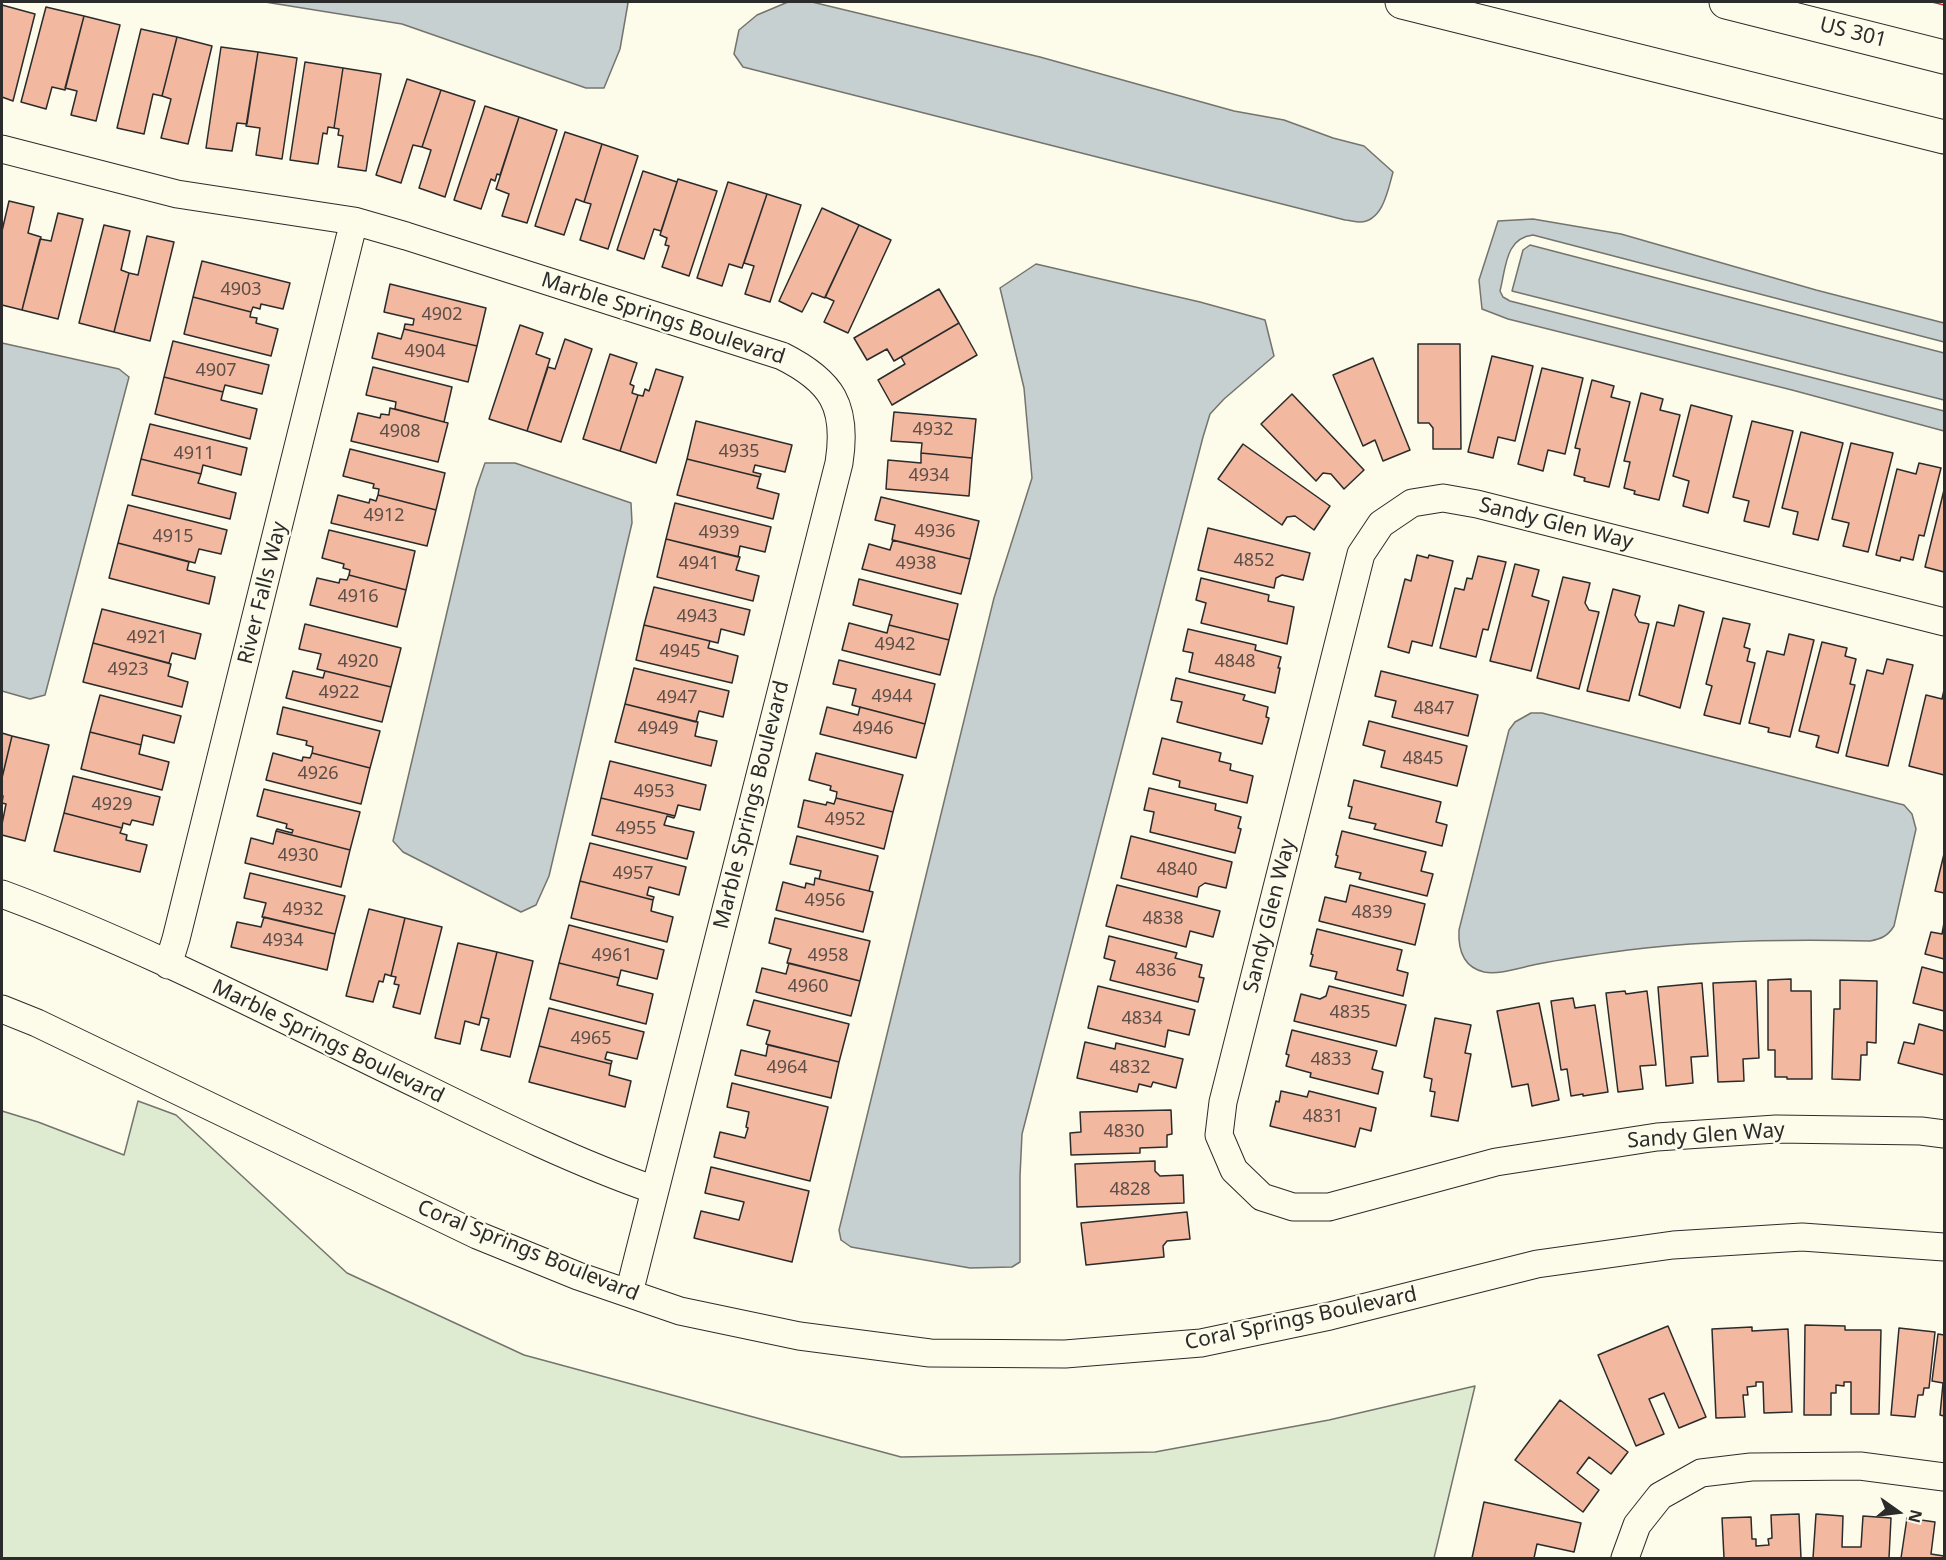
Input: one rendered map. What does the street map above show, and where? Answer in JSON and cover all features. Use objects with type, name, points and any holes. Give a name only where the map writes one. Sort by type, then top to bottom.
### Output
[{"type":"main road","points":[[1402,2],[1944,137]]},
{"type":"main road","name":"US 301","points":[[1726,2],[1944,57]]},
{"type":"street","name":"Marble Springs Boulevard","points":[[2,149],[177,194],[354,220],[782,356],[806,368],[824,385],[833,399],[841,418],[843,438],[839,463],[629,1293]]},
{"type":"street","name":"River Falls Way","points":[[168,965],[188,894],[354,220]]},
{"type":"street","name":"Sandy Glen Way","points":[[1944,622],[1477,504],[1443,498],[1412,503],[1381,524],[1361,554],[1223,1102],[1219,1135],[1234,1170],[1262,1197],[1293,1207],[1329,1207],[1496,1162],[1657,1137],[1776,1129],[1921,1131],[1944,1134]]},
{"type":"street","name":"Marble Springs Boulevard","points":[[2,894],[65,918],[168,965],[490,1120],[609,1174],[655,1190]]},
{"type":"street","name":"Coral Springs Boulevard","points":[[2,1009],[48,1028],[477,1235],[578,1276],[680,1311],[799,1336],[930,1353],[1065,1354],[1201,1343],[1330,1316],[1537,1264],[1673,1245],[1802,1237],[1944,1246]]},
{"type":"street","points":[[1624,1558],[1637,1525],[1660,1496],[1701,1473],[1751,1467],[1860,1466],[1944,1477]]},
{"type":"green space","points":[[138,1101],[176,1115],[347,1273],[524,1355],[901,1457],[1155,1452],[1329,1420],[1475,1386],[1434,1558],[2,1558],[2,1111],[38,1122],[124,1155]]},
{"type":"shaded area","points":[[265,2],[628,3],[620,49],[604,88],[586,88],[402,24]]},
{"type":"shaded area","points":[[788,2],[812,2],[1040,57],[1234,111],[1284,120],[1333,138],[1364,146],[1393,172],[1383,203],[1374,216],[1360,222],[1345,220],[743,67],[734,54],[739,30],[757,15]]},
{"type":"shaded area","points":[[1533,219],[1621,234],[1816,290],[1944,323],[1944,342],[1533,235],[1524,237],[1512,248],[1508,255],[1500,291],[1503,297],[1510,301],[1944,411],[1944,431],[1792,390],[1508,319],[1482,309],[1479,280],[1498,221]]},
{"type":"shaded area","points":[[1530,245],[1944,353],[1944,400],[1512,291],[1523,250]]},
{"type":"shaded area","points":[[1036,264],[1200,302],[1265,320],[1274,356],[1210,414],[1203,437],[1022,1134],[1020,1262],[1012,1267],[970,1268],[851,1247],[841,1240],[839,1230],[994,598],[1032,478],[1024,388],[1000,288]]},
{"type":"shaded area","points":[[2,343],[119,369],[129,377],[45,695],[30,699],[2,691]]},
{"type":"shaded area","points":[[485,463],[515,463],[631,503],[632,523],[549,876],[536,905],[521,912],[403,852],[393,841],[476,489]]},
{"type":"shaded area","points":[[1531,713],[1542,713],[1904,805],[1912,814],[1916,829],[1894,926],[1884,936],[1870,941],[1779,940],[1688,944],[1583,956],[1497,972],[1477,970],[1463,956],[1459,930],[1509,730],[1515,722]]},
{"type":"building","points":[[2,5],[35,14],[13,101],[2,97]]},
{"type":"building","points":[[46,7],[84,16],[65,90],[52,87],[46,109],[21,102]]},
{"type":"building","points":[[84,16],[120,25],[96,121],[71,115],[77,91],[65,88]]},
{"type":"building","points":[[141,29],[177,37],[162,96],[153,94],[144,134],[117,128]]},
{"type":"building","points":[[177,37],[212,46],[188,144],[161,138],[171,99],[162,96]]},
{"type":"building","points":[[221,47],[258,52],[247,124],[237,123],[232,151],[206,148]]},
{"type":"building","points":[[258,52],[297,58],[282,159],[256,155],[260,128],[246,126]]},
{"type":"building","points":[[305,62],[343,68],[334,128],[328,127],[327,134],[323,133],[318,164],[290,160]]},
{"type":"building","points":[[343,68],[381,74],[366,171],[338,167],[343,136],[338,135],[339,129],[334,128]]},
{"type":"building","points":[[407,79],[441,90],[422,147],[413,145],[401,183],[376,175]]},
{"type":"building","points":[[441,90],[475,101],[445,197],[419,188],[431,150],[422,147]]},
{"type":"building","points":[[485,106],[519,117],[500,175],[497,174],[495,181],[491,179],[481,209],[454,200]]},
{"type":"building","points":[[519,117],[557,130],[527,223],[502,216],[509,194],[496,189]]},
{"type":"building","points":[[565,132],[602,144],[584,202],[576,199],[564,235],[535,226]]},
{"type":"building","points":[[602,144],[638,156],[608,249],[580,240],[591,204],[584,202]]},
{"type":"building","points":[[643,171],[677,182],[661,231],[654,229],[644,259],[617,250]]},
{"type":"building","points":[[678,179],[717,191],[689,276],[662,267],[669,246],[665,245],[667,238],[660,235]]},
{"type":"building","points":[[728,182],[767,194],[742,268],[729,264],[722,286],[697,278]]},
{"type":"building","points":[[767,194],[801,205],[770,302],[745,294],[754,266],[744,263]]},
{"type":"building","points":[[9,201],[34,207],[28,233],[41,237],[22,310],[2,305],[2,231]]},
{"type":"building","points":[[822,208],[859,225],[825,298],[812,293],[802,312],[779,301]]},
{"type":"building","points":[[58,213],[83,219],[58,319],[22,310],[40,239],[51,241]]},
{"type":"building","points":[[104,225],[130,231],[121,270],[129,273],[114,332],[79,323]]},
{"type":"building","points":[[859,225],[891,240],[848,333],[824,322],[834,301],[825,297]]},
{"type":"building","points":[[147,236],[174,242],[150,341],[114,332],[129,273],[138,275]]},
{"type":"building","points":[[202,261],[290,283],[283,309],[261,304],[260,309],[253,307],[251,312],[193,297]]},
{"type":"building","points":[[390,284],[486,308],[477,346],[404,329],[405,324],[413,325],[414,319],[384,312]]},
{"type":"building","points":[[939,289],[959,323],[894,361],[887,349],[867,360],[854,338]]},
{"type":"building","points":[[193,297],[251,312],[250,317],[257,318],[256,323],[278,329],[271,356],[184,334]]},
{"type":"building","points":[[959,323],[977,355],[892,405],[878,380],[905,364],[901,357]]},
{"type":"building","points":[[520,325],[543,333],[536,354],[550,359],[527,431],[489,419]]},
{"type":"building","points":[[404,329],[477,346],[468,382],[372,358],[378,333],[401,339]]},
{"type":"building","points":[[565,339],[592,349],[561,442],[527,431],[548,367],[555,369]]},
{"type":"building","points":[[173,341],[269,365],[262,394],[225,385],[223,392],[164,377]]},
{"type":"building","points":[[1418,344],[1460,344],[1461,449],[1433,449],[1433,428],[1429,423],[1418,423]]},
{"type":"building","points":[[610,354],[637,363],[630,384],[634,386],[632,393],[638,395],[620,451],[583,439]]},
{"type":"building","points":[[1492,356],[1533,366],[1515,441],[1498,437],[1493,458],[1468,452]]},
{"type":"building","points":[[1373,358],[1410,450],[1383,461],[1375,440],[1363,446],[1333,375]]},
{"type":"building","points":[[373,367],[452,387],[444,422],[395,409],[396,402],[366,395]]},
{"type":"building","points":[[1542,368],[1583,378],[1565,454],[1548,450],[1543,471],[1518,464]]},
{"type":"building","points":[[656,369],[683,377],[656,463],[620,451],[638,395],[643,396],[645,389],[649,391]]},
{"type":"building","points":[[164,377],[223,392],[221,400],[257,409],[250,439],[155,414]]},
{"type":"building","points":[[1592,380],[1614,386],[1611,397],[1630,402],[1609,487],[1584,481],[1585,478],[1574,475],[1580,449],[1575,448]]},
{"type":"building","points":[[1641,393],[1663,399],[1660,410],[1680,415],[1659,500],[1634,494],[1635,491],[1624,488],[1630,462],[1624,461]]},
{"type":"building","points":[[1292,394],[1364,470],[1344,489],[1331,474],[1323,473],[1316,481],[1261,424]]},
{"type":"building","points":[[1691,405],[1732,416],[1708,513],[1683,506],[1689,481],[1673,476]]},
{"type":"building","points":[[390,408],[448,423],[438,462],[351,441],[358,413],[380,418],[381,414],[389,415]]},
{"type":"building","points":[[894,412],[976,419],[972,458],[921,453],[922,443],[891,441]]},
{"type":"building","points":[[696,421],[792,445],[785,472],[755,465],[753,472],[761,474],[760,477],[687,459]]},
{"type":"building","points":[[1752,421],[1793,431],[1769,527],[1744,521],[1749,501],[1733,497]]},
{"type":"building","points":[[150,424],[247,448],[241,475],[203,465],[201,474],[141,459]]},
{"type":"building","points":[[1801,432],[1843,443],[1818,540],[1793,534],[1798,512],[1782,508]]},
{"type":"building","points":[[1851,443],[1893,453],[1868,552],[1843,546],[1849,523],[1832,519]]},
{"type":"building","points":[[1243,444],[1330,506],[1314,530],[1295,516],[1287,517],[1282,525],[1218,479]]},
{"type":"building","points":[[350,449],[445,473],[436,510],[378,495],[379,489],[373,488],[374,484],[343,476]]},
{"type":"building","points":[[921,453],[972,458],[969,496],[886,489],[888,460],[921,463]]},
{"type":"building","points":[[141,459],[201,474],[198,483],[236,493],[230,519],[132,495]]},
{"type":"building","points":[[687,459],[760,477],[757,488],[779,494],[773,519],[677,495]]},
{"type":"building","points":[[1919,463],[1941,468],[1924,536],[1919,535],[1913,560],[1901,557],[1900,561],[1876,555],[1897,469],[1916,474]]},
{"type":"building","points":[[1944,490],[1944,572],[1925,567]]},
{"type":"building","points":[[338,495],[369,503],[370,499],[376,501],[378,495],[436,510],[427,546],[331,523]]},
{"type":"building","points":[[881,497],[979,521],[970,559],[892,540],[895,525],[875,520]]},
{"type":"building","points":[[675,503],[771,527],[765,552],[740,546],[738,557],[666,539]]},
{"type":"building","points":[[128,505],[227,530],[221,554],[199,549],[195,563],[118,543]]},
{"type":"building","points":[[1208,528],[1310,553],[1303,580],[1282,575],[1276,578],[1274,588],[1198,570]]},
{"type":"building","points":[[329,530],[415,551],[406,590],[349,575],[350,570],[343,568],[344,564],[322,558]]},
{"type":"building","points":[[666,539],[740,557],[736,570],[759,576],[753,601],[657,577]]},
{"type":"building","points":[[893,540],[970,559],[961,594],[862,569],[869,544],[890,550]]},
{"type":"building","points":[[118,543],[189,562],[187,570],[215,577],[209,604],[109,578]]},
{"type":"building","points":[[1417,555],[1428,558],[1429,555],[1453,561],[1432,646],[1412,641],[1409,653],[1388,647],[1405,579],[1411,581]]},
{"type":"building","points":[[1478,556],[1506,562],[1488,630],[1483,629],[1476,657],[1440,648],[1455,588],[1464,590],[1467,578],[1472,579]]},
{"type":"building","points":[[1515,564],[1539,570],[1532,596],[1549,601],[1531,671],[1490,661]]},
{"type":"building","points":[[349,575],[406,590],[397,627],[310,605],[317,578],[339,583],[340,579],[347,580]]},
{"type":"building","points":[[1563,577],[1590,583],[1585,603],[1589,610],[1599,612],[1579,689],[1537,678]]},
{"type":"building","points":[[1201,578],[1269,595],[1268,601],[1294,607],[1287,644],[1201,623],[1206,603],[1196,600]]},
{"type":"building","points":[[859,579],[958,604],[949,640],[889,625],[892,615],[853,605]]},
{"type":"building","points":[[654,587],[750,610],[744,635],[721,629],[718,643],[644,625]]},
{"type":"building","points":[[1613,589],[1640,596],[1635,615],[1639,622],[1649,624],[1629,701],[1587,691]]},
{"type":"building","points":[[1679,605],[1704,612],[1680,708],[1639,695],[1657,622],[1674,626]]},
{"type":"building","points":[[102,609],[201,634],[195,659],[172,653],[169,663],[93,643]]},
{"type":"building","points":[[1723,618],[1750,624],[1744,647],[1750,649],[1747,661],[1755,663],[1740,724],[1704,715],[1712,686],[1706,684]]},
{"type":"building","points":[[849,623],[887,633],[889,625],[949,640],[940,675],[842,650]]},
{"type":"building","points":[[305,624],[401,648],[391,687],[317,669],[321,654],[299,649]]},
{"type":"building","points":[[644,625],[710,641],[708,648],[738,656],[732,683],[636,660]]},
{"type":"building","points":[[1188,629],[1256,645],[1255,650],[1281,657],[1275,693],[1189,672],[1193,653],[1183,651]]},
{"type":"building","points":[[1789,634],[1814,640],[1790,737],[1768,732],[1769,728],[1749,723],[1767,651],[1784,655]]},
{"type":"building","points":[[1822,642],[1847,648],[1845,656],[1856,659],[1850,684],[1855,685],[1838,753],[1816,747],[1819,736],[1799,731]]},
{"type":"building","points":[[93,643],[171,664],[168,676],[188,682],[182,707],[83,682]]},
{"type":"building","points":[[1887,659],[1913,665],[1888,766],[1846,756],[1867,670],[1883,674]]},
{"type":"building","points":[[839,660],[935,684],[925,724],[852,705],[856,689],[833,684]]},
{"type":"building","points":[[634,668],[729,691],[723,717],[699,711],[696,722],[625,704]]},
{"type":"building","points":[[293,671],[323,678],[325,671],[391,687],[382,722],[286,698]]},
{"type":"building","points":[[1381,671],[1478,695],[1468,736],[1392,717],[1396,701],[1375,696]]},
{"type":"building","points":[[1176,678],[1245,695],[1243,700],[1268,707],[1266,717],[1269,718],[1262,744],[1177,722],[1182,702],[1171,700]]},
{"type":"building","points":[[1944,690],[1944,775],[1909,766],[1926,695],[1942,699]]},
{"type":"building","points":[[100,695],[181,716],[174,743],[143,735],[141,745],[90,732]]},
{"type":"building","points":[[625,704],[698,722],[695,736],[717,741],[711,766],[615,742]]},
{"type":"building","points":[[283,707],[380,731],[370,768],[312,753],[313,747],[306,745],[307,741],[277,734]]},
{"type":"building","points":[[827,707],[858,715],[860,707],[925,724],[916,758],[820,734]]},
{"type":"building","points":[[1369,721],[1467,746],[1457,786],[1381,767],[1385,751],[1363,745]]},
{"type":"building","points":[[90,732],[141,745],[139,754],[169,762],[162,790],[81,769]]},
{"type":"building","points":[[2,733],[12,736],[2,778]]},
{"type":"building","points":[[12,736],[49,745],[25,841],[2,835],[6,804],[2,803],[2,778]]},
{"type":"building","points":[[1162,738],[1221,753],[1219,761],[1231,764],[1230,770],[1253,776],[1247,803],[1179,787],[1180,781],[1153,774]]},
{"type":"building","points":[[273,753],[302,761],[303,757],[310,758],[312,753],[370,768],[361,804],[266,780]]},
{"type":"building","points":[[816,753],[903,775],[893,812],[836,798],[837,792],[830,790],[831,786],[809,780]]},
{"type":"building","points":[[610,761],[706,785],[700,810],[678,805],[675,816],[601,798]]},
{"type":"building","points":[[73,776],[160,797],[153,825],[132,820],[130,825],[123,823],[122,828],[64,813]]},
{"type":"building","points":[[1354,780],[1441,802],[1436,822],[1447,825],[1442,846],[1374,829],[1376,824],[1349,818],[1352,807],[1348,806]]},
{"type":"building","points":[[1149,788],[1216,804],[1215,810],[1241,817],[1238,828],[1241,829],[1235,853],[1150,832],[1154,812],[1144,810]]},
{"type":"building","points":[[264,789],[360,812],[350,850],[276,831],[277,829],[292,833],[293,830],[286,828],[287,824],[257,816]]},
{"type":"building","points":[[601,798],[675,816],[674,818],[667,816],[664,825],[694,832],[687,859],[592,835]]},
{"type":"building","points":[[836,798],[893,812],[884,849],[798,827],[804,800],[826,805],[827,802],[834,804]]},
{"type":"building","points":[[64,813],[122,828],[120,833],[127,835],[126,840],[147,845],[140,872],[54,851]]},
{"type":"building","points":[[276,831],[350,850],[341,887],[245,863],[251,838],[273,844]]},
{"type":"building","points":[[1342,831],[1426,852],[1421,871],[1433,874],[1427,896],[1359,879],[1361,873],[1335,867]]},
{"type":"building","points":[[797,836],[878,856],[869,891],[819,879],[821,871],[790,864]]},
{"type":"building","points":[[1131,836],[1232,862],[1226,888],[1205,883],[1199,887],[1197,897],[1121,878]]},
{"type":"building","points":[[590,843],[686,867],[679,895],[649,887],[647,895],[654,897],[653,900],[580,881]]},
{"type":"building","points":[[1944,854],[1944,893],[1935,891]]},
{"type":"building","points":[[250,873],[345,896],[335,934],[262,917],[266,903],[244,898]]},
{"type":"building","points":[[815,878],[873,892],[863,932],[776,910],[783,882],[805,888],[806,883],[814,885]]},
{"type":"building","points":[[580,881],[653,900],[651,911],[673,917],[667,942],[571,918]]},
{"type":"building","points":[[1117,885],[1220,911],[1213,937],[1190,931],[1186,947],[1106,926]]},
{"type":"building","points":[[1350,885],[1425,904],[1415,945],[1319,921],[1325,897],[1346,902]]},
{"type":"building","points":[[369,909],[405,918],[391,976],[385,974],[383,982],[379,981],[373,1002],[346,996]]},
{"type":"building","points":[[264,917],[335,934],[327,970],[231,947],[237,922],[261,927]]},
{"type":"building","points":[[405,918],[442,927],[420,1014],[393,1007],[399,985],[394,984],[396,977],[391,976]]},
{"type":"building","points":[[775,918],[870,941],[860,981],[787,963],[791,949],[769,943]]},
{"type":"building","points":[[1944,923],[1944,959],[1925,954],[1931,932],[1942,934]]},
{"type":"building","points":[[569,925],[664,950],[657,979],[621,970],[619,978],[559,963]]},
{"type":"building","points":[[1317,929],[1402,950],[1397,970],[1408,973],[1403,996],[1335,979],[1337,972],[1310,966]]},
{"type":"building","points":[[1109,936],[1177,953],[1175,958],[1202,965],[1199,977],[1204,978],[1198,1002],[1110,980],[1115,961],[1104,958]]},
{"type":"building","points":[[458,943],[497,952],[479,1025],[465,1021],[460,1044],[435,1038]]},
{"type":"building","points":[[497,952],[533,961],[510,1057],[481,1050],[489,1019],[481,1017]]},
{"type":"building","points":[[559,963],[619,978],[617,985],[653,994],[646,1024],[550,999]]},
{"type":"building","points":[[789,963],[860,981],[851,1016],[756,992],[762,968],[786,974]]},
{"type":"building","points":[[1922,967],[1944,973],[1944,1011],[1913,1003]]},
{"type":"building","points":[[1791,979],[1791,991],[1811,991],[1812,1079],[1775,1077],[1775,1050],[1768,1050],[1768,980]]},
{"type":"building","points":[[1840,980],[1877,981],[1876,1043],[1867,1042],[1867,1055],[1861,1055],[1860,1080],[1832,1079],[1834,1009],[1840,1009]]},
{"type":"building","points":[[1756,981],[1759,1058],[1743,1059],[1744,1081],[1718,1082],[1713,983]]},
{"type":"building","points":[[1702,983],[1708,1056],[1691,1057],[1693,1083],[1666,1086],[1658,987]]},
{"type":"building","points":[[1098,986],[1195,1010],[1189,1035],[1168,1030],[1165,1047],[1088,1028]]},
{"type":"building","points":[[1329,986],[1406,1005],[1396,1046],[1294,1021],[1301,994],[1320,999],[1326,996]]},
{"type":"building","points":[[1625,991],[1626,994],[1647,991],[1656,1065],[1640,1066],[1643,1089],[1618,1092],[1606,993]]},
{"type":"building","points":[[1573,998],[1575,1008],[1595,1005],[1608,1092],[1571,1096],[1567,1069],[1561,1070],[1551,1001]]},
{"type":"building","points":[[754,1000],[849,1024],[839,1062],[766,1044],[770,1031],[747,1025]]},
{"type":"building","points":[[1539,1003],[1559,1100],[1532,1106],[1528,1084],[1512,1087],[1497,1011]]},
{"type":"building","points":[[549,1008],[644,1032],[637,1059],[607,1052],[605,1059],[612,1061],[611,1064],[539,1046]]},
{"type":"building","points":[[1435,1018],[1471,1025],[1465,1053],[1471,1054],[1458,1121],[1431,1116],[1435,1092],[1430,1091],[1432,1079],[1424,1077]]},
{"type":"building","points":[[1919,1024],[1944,1031],[1944,1075],[1898,1063],[1904,1042],[1914,1044]]},
{"type":"building","points":[[1292,1030],[1377,1051],[1372,1069],[1383,1072],[1378,1094],[1310,1077],[1311,1073],[1286,1066],[1289,1055],[1286,1054]]},
{"type":"building","points":[[1085,1042],[1115,1049],[1116,1043],[1183,1059],[1176,1088],[1153,1082],[1151,1087],[1139,1084],[1137,1092],[1077,1078]]},
{"type":"building","points":[[768,1045],[839,1062],[831,1098],[735,1075],[741,1050],[766,1056]]},
{"type":"building","points":[[539,1046],[611,1064],[609,1075],[631,1081],[625,1107],[529,1082]]},
{"type":"building","points":[[732,1083],[828,1107],[810,1181],[714,1157],[720,1132],[745,1138],[748,1128],[746,1127],[749,1112],[727,1107]]},
{"type":"building","points":[[1281,1091],[1307,1097],[1309,1091],[1376,1108],[1371,1131],[1360,1128],[1355,1147],[1270,1126]]},
{"type":"building","points":[[1171,1110],[1172,1134],[1167,1135],[1167,1147],[1140,1148],[1140,1153],[1071,1155],[1070,1133],[1081,1132],[1080,1112]]},
{"type":"building","points":[[1155,1161],[1155,1171],[1160,1176],[1183,1175],[1184,1203],[1077,1207],[1075,1164]]},
{"type":"building","points":[[711,1167],[809,1191],[792,1262],[694,1238],[701,1211],[739,1220],[744,1202],[705,1193]]},
{"type":"building","points":[[1187,1212],[1190,1239],[1167,1241],[1163,1246],[1164,1257],[1086,1265],[1081,1223]]},
{"type":"building","points":[[1805,1325],[1845,1326],[1845,1330],[1881,1330],[1879,1414],[1851,1414],[1851,1382],[1844,1382],[1844,1386],[1836,1385],[1836,1393],[1831,1393],[1831,1415],[1804,1415]]},
{"type":"building","points":[[1668,1326],[1706,1417],[1679,1428],[1664,1393],[1649,1399],[1664,1434],[1636,1446],[1598,1355]]},
{"type":"building","points":[[1752,1327],[1752,1331],[1788,1329],[1792,1412],[1764,1413],[1763,1382],[1756,1382],[1756,1386],[1747,1387],[1748,1395],[1743,1395],[1745,1417],[1716,1418],[1712,1329]]},
{"type":"building","points":[[1899,1328],[1935,1332],[1929,1388],[1924,1388],[1923,1395],[1918,1395],[1915,1417],[1891,1415]]},
{"type":"building","points":[[1938,1334],[1944,1335],[1944,1416],[1940,1415],[1943,1383],[1932,1381]]},
{"type":"building","points":[[1560,1400],[1628,1452],[1611,1474],[1589,1457],[1577,1473],[1599,1490],[1583,1512],[1515,1460]]},
{"type":"building","points":[[1484,1502],[1581,1523],[1574,1552],[1537,1544],[1534,1558],[1472,1558]]},
{"type":"building","points":[[1799,1514],[1801,1558],[1724,1558],[1722,1518],[1751,1517],[1752,1539],[1756,1539],[1756,1546],[1769,1545],[1768,1539],[1772,1538],[1771,1515]]},
{"type":"building","points":[[1816,1514],[1843,1516],[1842,1547],[1861,1547],[1863,1516],[1891,1518],[1889,1558],[1813,1558]]},
{"type":"building","points":[[1907,1518],[1935,1522],[1931,1554],[1944,1556],[1944,1558],[1901,1558]]},
{"type":"power","points":[[1932,2],[1944,5]]}]
